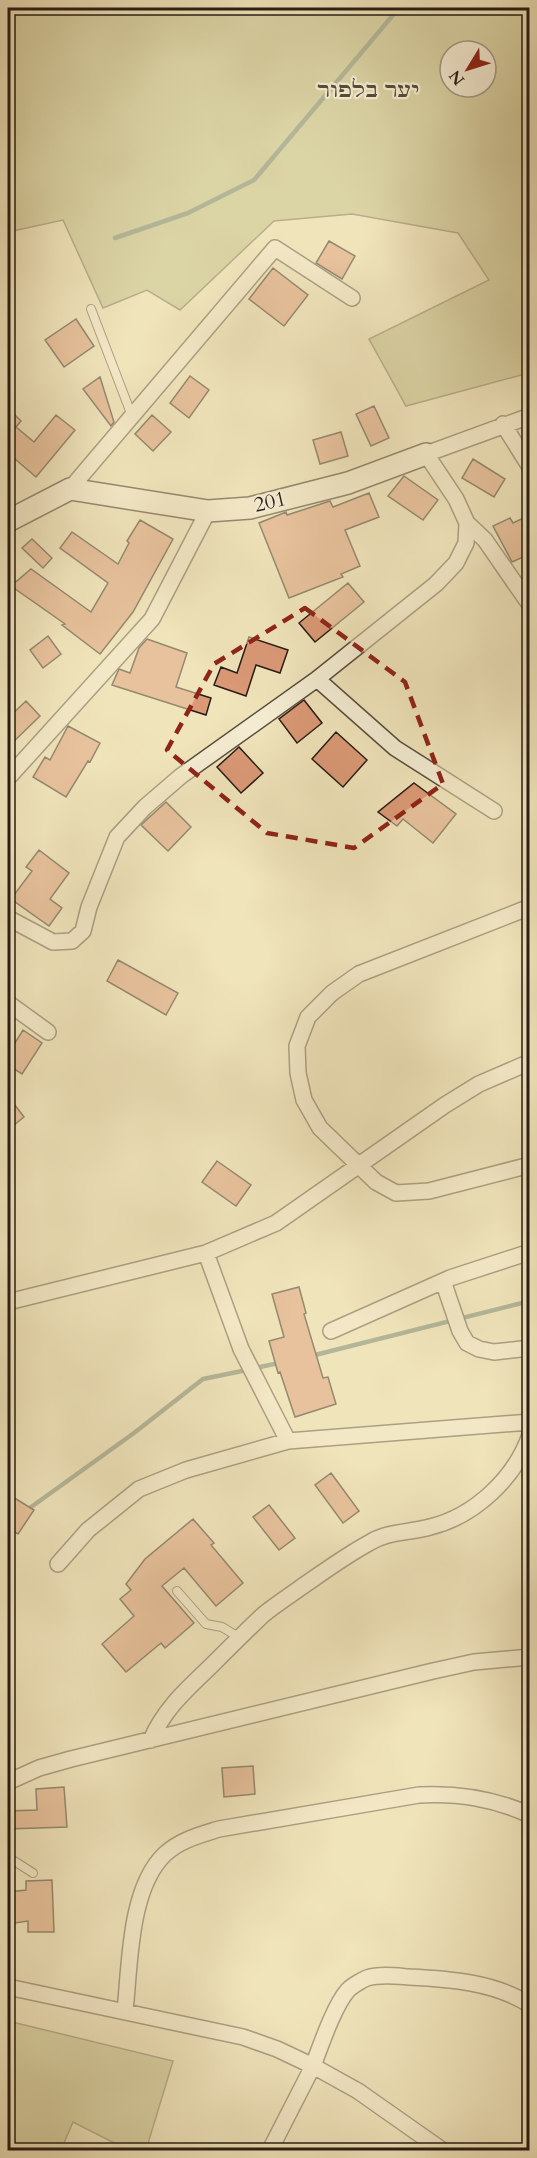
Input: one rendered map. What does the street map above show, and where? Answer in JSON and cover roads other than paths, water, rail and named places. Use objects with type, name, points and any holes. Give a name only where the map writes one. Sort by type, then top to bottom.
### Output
[{"type":"street","points":[[8,521],[70,489],[275,248],[352,298]]},
{"type":"street","name":"201","points":[[70,489],[208,512],[250,508],[348,483],[503,424],[530,416]]},
{"type":"street","points":[[503,424],[530,467]]},
{"type":"street","points":[[426,454],[456,499],[467,522],[486,540],[530,605]]},
{"type":"street","points":[[8,778],[152,619],[208,512]]},
{"type":"street","points":[[8,918],[52,942],[72,941],[83,931],[117,837],[145,807],[181,776],[317,679],[436,584],[456,563],[466,543],[467,522]]},
{"type":"street","points":[[317,679],[395,748],[494,811]]},
{"type":"street","points":[[530,907],[359,974],[332,993],[308,1017],[297,1046],[298,1073],[304,1100],[320,1128],[376,1182],[396,1193],[429,1191],[530,1165]]},
{"type":"street","points":[[8,1003],[48,1032]]},
{"type":"street","points":[[8,1302],[206,1253],[276,1223],[453,1100],[479,1084],[530,1062]]},
{"type":"street","points":[[331,1331],[443,1281],[530,1252]]},
{"type":"street","points":[[206,1253],[241,1349],[288,1441]]},
{"type":"street","points":[[443,1281],[460,1331],[467,1343],[479,1349],[494,1352],[530,1348]]},
{"type":"street","points":[[58,1564],[88,1530],[139,1489],[186,1470],[288,1441],[530,1422]]},
{"type":"street","points":[[151,1740],[158,1722],[171,1704],[265,1614],[325,1570],[370,1541],[395,1532],[430,1528],[472,1510],[501,1484],[525,1449],[530,1435]]},
{"type":"street","points":[[8,1782],[39,1768],[474,1662],[530,1657]]},
{"type":"street","points":[[124,2011],[134,1925],[142,1888],[164,1855],[195,1836],[230,1827],[418,1796],[445,1794],[491,1800],[530,1815]]},
{"type":"street","points":[[270,2151],[313,2066],[334,2014],[348,1990],[367,1978],[385,1975],[444,1979],[482,1985],[518,1997],[530,2005]]},
{"type":"street","points":[[8,1986],[243,2037],[277,2049],[358,2091],[442,2151]]},
{"type":"lane","points":[[92,309],[132,417]]},
{"type":"lane","points":[[177,1591],[207,1624],[222,1627],[240,1638]]},
{"type":"lane","points":[[8,1857],[33,1873]]},
{"type":"waterway","points":[[115,238],[188,213],[254,180],[399,8]]},
{"type":"waterway","points":[[311,1356],[530,1301]]},
{"type":"waterway","points":[[255,1368],[279,1363]]},
{"type":"waterway","points":[[27,1510],[134,1433],[203,1379],[247,1370]]},
{"type":"park label","name":"יער בלפור","points":[[368,90]]}]
